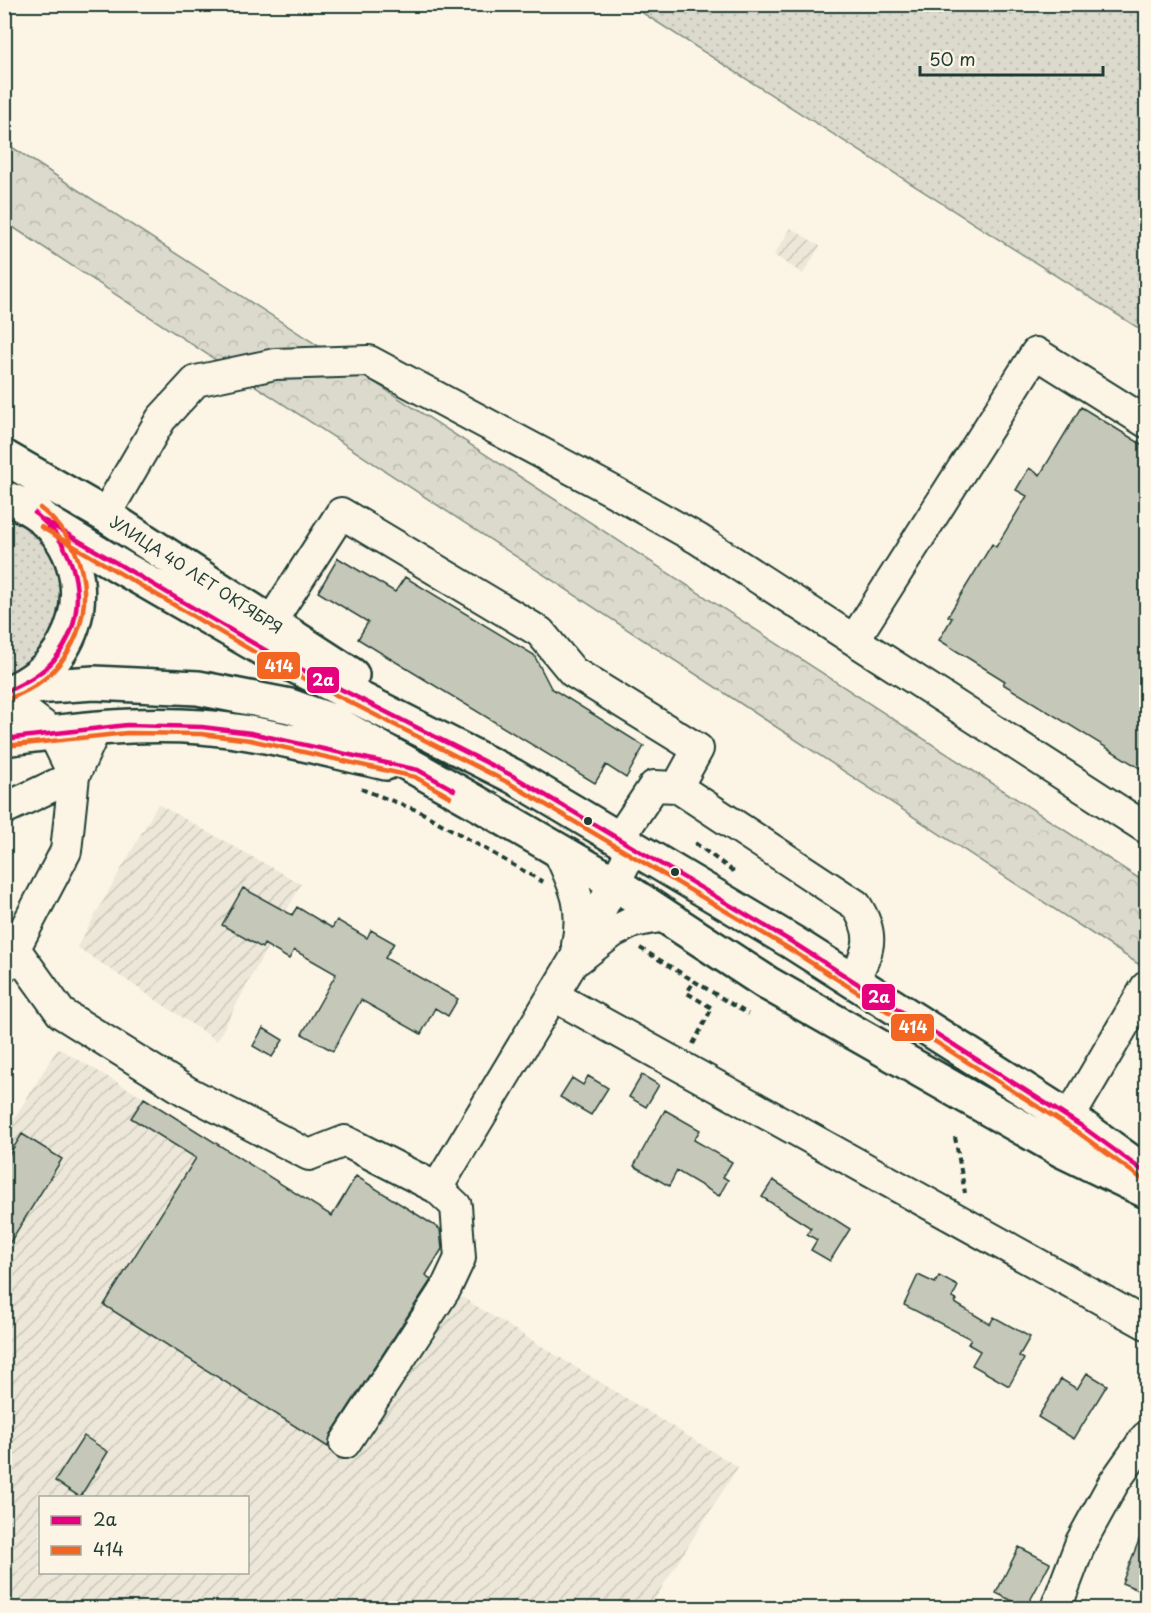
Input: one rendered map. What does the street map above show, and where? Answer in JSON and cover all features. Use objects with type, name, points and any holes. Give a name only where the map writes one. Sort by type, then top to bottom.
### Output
[{"type":"main road","name":"УЛИЦА 40 ЛЕТ ОКТЯБРЯ","points":[[4,457],[105,515],[359,679],[432,736]]},
{"type":"main road","name":"УЛИЦА 40 ЛЕТ ОКТЯБРЯ","points":[[8,498],[121,567],[277,657],[432,736]]},
{"type":"main road","name":"УЛИЦА 40 ЛЕТ ОКТЯБРЯ","points":[[9,692],[34,679],[48,667],[60,654],[75,621],[78,584],[74,567],[57,534],[45,521]]},
{"type":"main road","points":[[9,692],[94,683],[156,684],[198,688],[290,706],[332,722],[613,882],[767,983],[1063,1151],[1146,1191]]},
{"type":"main road","points":[[4,739],[127,725],[202,727],[251,734],[417,770]]},
{"type":"main road","points":[[432,736],[513,776],[853,981],[1069,1118],[1146,1173]]},
{"type":"street","points":[[854,640],[1036,353],[1146,422]]},
{"type":"street","points":[[105,515],[161,419],[196,381],[275,364],[369,361],[698,539],[1146,828]]},
{"type":"street","points":[[271,622],[341,513],[540,632],[573,672],[698,749],[677,787]]},
{"type":"street","points":[[9,692],[53,732],[74,776]]},
{"type":"street","points":[[96,728],[74,776],[66,850],[10,959],[61,1013],[186,1091],[309,1155],[345,1141],[437,1188],[456,1206],[460,1258],[446,1288],[345,1443]]},
{"type":"street","points":[[4,809],[74,776]]},
{"type":"street","points":[[437,1188],[573,962],[613,882],[625,844],[654,786],[677,787],[856,905],[867,927],[869,943],[864,960],[853,981]]},
{"type":"street","points":[[558,850],[574,885],[581,914],[573,962]]},
{"type":"street","points":[[573,962],[613,933],[633,922],[664,916]]},
{"type":"street","points":[[1069,1118],[1146,987]]},
{"type":"street","points":[[554,996],[1146,1324]]},
{"type":"street","points":[[1056,1608],[1081,1542],[1113,1484],[1146,1437]]},
{"type":"path","points":[[354,786],[418,811],[543,882]]},
{"type":"path","points":[[636,946],[748,1014]]},
{"type":"path","points":[[681,1065],[712,1008],[687,993],[694,981]]},
{"type":"path","points":[[955,1137],[971,1226]]},
{"type":"shaded area","points":[[791,228],[820,246],[803,274],[774,255]]},
{"type":"shaded area","points":[[158,804],[301,884],[217,1041],[77,947]]},
{"type":"shaded area","points":[[58,1048],[144,1098],[331,1216],[356,1176],[450,1235],[426,1275],[738,1467],[649,1608],[5,1608],[4,1135]]},
{"type":"green space","points":[[630,5],[1146,5],[1146,333]]},
{"type":"green space","points":[[4,142],[1146,883],[1146,969],[5,222]]},
{"type":"green space","points":[[4,514],[27,527],[45,544],[55,562],[60,581],[61,601],[57,620],[38,654],[23,667],[5,676]]},
{"type":"building","points":[[1081,407],[1146,447],[1146,772],[1003,684],[1005,681],[939,640],[952,618],[948,616],[992,544],[996,547],[1027,496],[1016,490],[1029,468],[1040,475]]},
{"type":"building","points":[[338,558],[395,592],[405,577],[534,655],[551,688],[644,746],[626,778],[606,765],[595,783],[358,639],[368,622],[318,592]]},
{"type":"building","points":[[243,888],[292,915],[297,907],[332,928],[337,920],[367,938],[371,930],[394,943],[385,958],[458,999],[448,1016],[435,1008],[421,1034],[361,1000],[333,1051],[302,1034],[336,974],[294,950],[289,959],[264,944],[262,948],[222,925]]},
{"type":"building","points":[[263,1028],[283,1040],[272,1057],[253,1046]]},
{"type":"building","points":[[642,1075],[659,1085],[646,1107],[629,1097]]},
{"type":"building","points":[[588,1076],[608,1088],[591,1115],[560,1097],[572,1078],[583,1085]]},
{"type":"building","points":[[144,1098],[332,1216],[356,1176],[440,1229],[442,1249],[426,1275],[431,1280],[331,1434],[328,1447],[104,1305],[196,1158],[131,1118]]},
{"type":"building","points":[[665,1110],[700,1130],[694,1140],[732,1162],[723,1177],[728,1180],[719,1196],[677,1171],[669,1186],[634,1166]]},
{"type":"building","points":[[22,1134],[62,1159],[4,1252],[4,1163]]},
{"type":"building","points":[[773,1180],[850,1229],[830,1261],[811,1250],[817,1240],[807,1234],[811,1228],[762,1197]]},
{"type":"building","points":[[918,1275],[935,1283],[939,1276],[958,1286],[952,1298],[957,1300],[955,1303],[990,1324],[994,1317],[1030,1337],[1019,1356],[1024,1359],[1009,1386],[972,1365],[980,1351],[968,1344],[971,1339],[904,1305]]},
{"type":"building","points":[[1087,1373],[1107,1385],[1074,1439],[1038,1417],[1061,1379],[1077,1389]]},
{"type":"building","points":[[84,1436],[108,1452],[81,1496],[55,1481]]},
{"type":"building","points":[[1146,1526],[1146,1593],[1122,1583]]},
{"type":"building","points":[[1019,1547],[1050,1563],[1026,1608],[996,1593]]},
{"type":"transit line","name":"414","points":[[7,700],[33,687],[53,671],[67,653],[77,634],[82,614],[84,592],[82,571],[75,550],[61,528],[40,508]]},
{"type":"transit line","name":"2а","points":[[4,693],[37,675],[54,660],[64,646],[75,615],[76,582],[72,566],[57,536],[35,513]]},
{"type":"transit line","name":"2а","points":[[45,521],[277,657],[513,776],[792,942],[1080,1125],[1146,1173]]},
{"type":"transit line","name":"414","points":[[41,527],[273,663],[509,783],[788,948],[1076,1131],[1142,1179]]},
{"type":"transit line","name":"2а","points":[[4,739],[127,725],[202,727],[251,733],[418,770],[454,790]]},
{"type":"transit line","name":"414","points":[[5,746],[127,733],[201,734],[250,740],[415,777],[450,797]]}]
